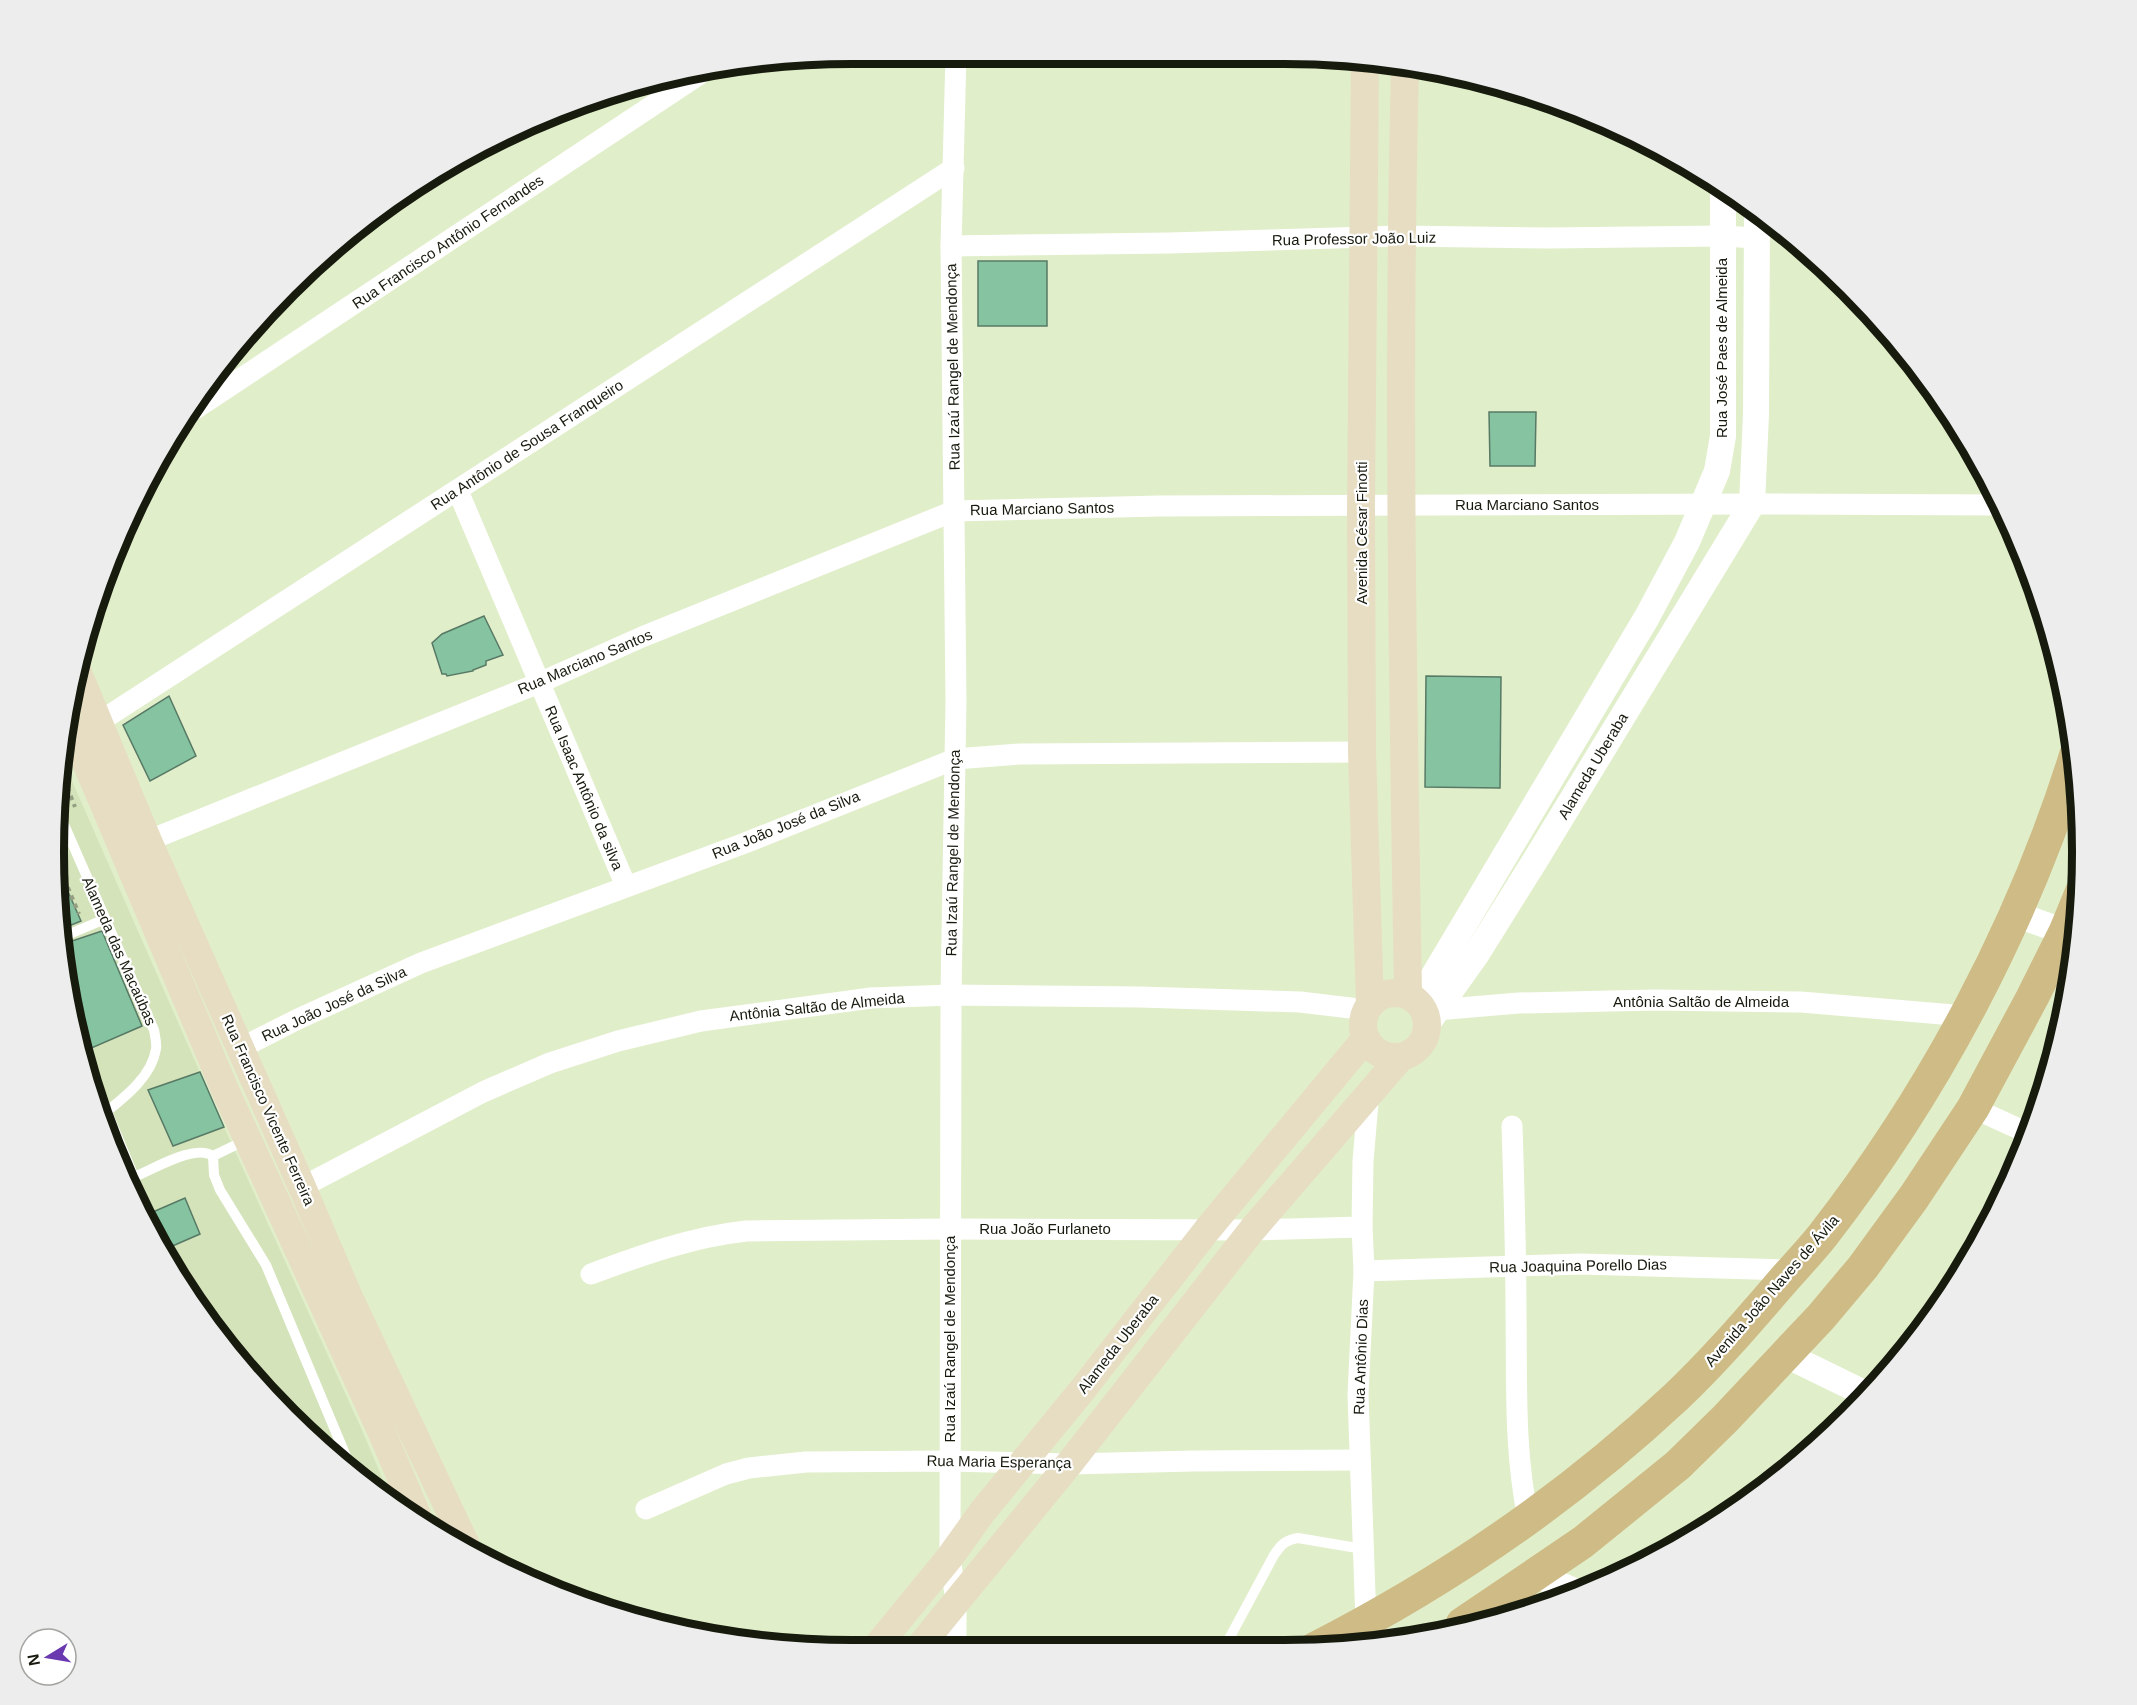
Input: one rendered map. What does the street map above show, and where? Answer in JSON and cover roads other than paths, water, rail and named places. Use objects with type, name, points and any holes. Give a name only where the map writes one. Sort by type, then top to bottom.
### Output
[{"type":"main road","name":"Avenida César Finotti","points":[[1365,69],[1361,506],[1362,752],[1368,1008]]},
{"type":"main road","points":[[1405,74],[1401,236],[1401,505],[1422,1008]]},
{"type":"main road","name":"Rua Francisco Vicente Ferreira","points":[[83,685],[99,722],[163,940],[226,1092],[394,1427],[461,1537]]},
{"type":"main road","name":"Rua Francisco Vicente Ferreira","points":[[74,734],[136,846],[240,1048],[302,1187],[348,1295],[394,1427],[415,1508]]},
{"type":"main road","name":"Avenida João Naves de Ávila","points":[[1334,1639],[1366,1623],[1492,1545],[1611,1453],[1676,1397],[1725,1348],[1822,1237],[1898,1131],[1965,1016],[2015,914],[2044,847],[2069,776]]},
{"type":"main road","points":[[1472,1618],[1583,1542],[1678,1465],[1786,1355],[1863,1267],[1914,1197],[1973,1108],[2032,998],[2067,945]]},
{"type":"main road","points":[[1401,1056],[1384,1055],[1377,1051],[1366,1038],[1364,1020],[1368,1008],[1378,998],[1398,993],[1422,1008]]},
{"type":"main road","name":"Alameda Uberaba","points":[[925,1640],[1069,1464],[1252,1230],[1401,1056],[1420,1045],[1427,1032],[1422,1008]]},
{"type":"main road","name":"Alameda Uberaba","points":[[882,1640],[950,1557],[982,1511],[1366,1038]]},
{"type":"street","name":"Rua Izaú Rangel de Mendonça","points":[[956,64],[951,246],[955,759],[949,1228],[950,1557],[956,1602],[956,1640]]},
{"type":"street","name":"Rua Francisco Antônio Fernandes","points":[[207,401],[687,83]]},
{"type":"street","name":"Rua Antônio de Sousa Franqueiro","points":[[99,722],[954,168]]},
{"type":"street","name":"Rua José Paes de Almeida","points":[[1703,505],[1717,471],[1722,436],[1722,197]]},
{"type":"street","name":"Rua Professor João Luiz","points":[[951,246],[1401,236],[1549,238],[1722,236],[1757,226]]},
{"type":"street","points":[[1752,504],[1756,414],[1757,226]]},
{"type":"street","name":"Rua Isaac Antônio da silva","points":[[458,491],[626,886]]},
{"type":"street","name":"Rua Marciano Santos","points":[[136,846],[539,683],[642,637],[954,511],[1159,506],[1752,504],[1992,506]]},
{"type":"street","name":"Alameda Uberaba","points":[[1422,1008],[1476,955],[1752,504]]},
{"type":"street","name":"Alameda Uberaba","points":[[1422,1008],[1647,617],[1687,542],[1703,505]]},
{"type":"street","name":"Rua João José da Silva","points":[[240,1048],[422,963],[745,843],[955,759],[1020,754],[1362,752]]},
{"type":"street","points":[[2015,914],[2068,939]]},
{"type":"street","name":"Antônia Saltão de Almeida","points":[[302,1187],[483,1092],[550,1063],[618,1041],[724,1017],[871,998],[951,995],[1140,997],[1300,1002],[1368,1008]]},
{"type":"street","name":"Antônia Saltão de Almeida","points":[[1422,1008],[1655,1000],[1801,1002],[1965,1016]]},
{"type":"street","name":"Rua Antônio Dias","points":[[1366,1623],[1358,1394],[1364,1271],[1363,1161],[1369,1092]]},
{"type":"street","points":[[1973,1108],[2022,1130]]},
{"type":"street","points":[[1512,1126],[1517,1437],[1521,1485],[1528,1518]]},
{"type":"street","name":"Rua João Furlaneto","points":[[591,1274],[674,1245],[714,1234],[777,1229],[1252,1230],[1362,1227]]},
{"type":"street","name":"Rua Joaquina Porello Dias","points":[[1364,1271],[1581,1263],[1792,1270]]},
{"type":"street","points":[[1786,1355],[1860,1391]]},
{"type":"street","name":"Rua Maria Esperança","points":[[646,1509],[726,1474],[749,1468],[806,1462],[950,1461],[1069,1464],[1359,1460]]},
{"type":"street","points":[[1536,1575],[1567,1588]]},
{"type":"lane","name":"Alameda das Macaúbas","points":[[65,835],[154,1030],[156,1049],[141,1079],[126,1096],[108,1111]]},
{"type":"lane","points":[[69,934],[105,919]]},
{"type":"lane","points":[[213,1156],[249,1139]]},
{"type":"lane","points":[[135,1177],[194,1152],[207,1152],[213,1156]]},
{"type":"lane","points":[[213,1156],[214,1175],[220,1190],[266,1265],[346,1455]]},
{"type":"lane","points":[[1228,1640],[1274,1555],[1287,1539],[1298,1538],[1363,1549]]}]
